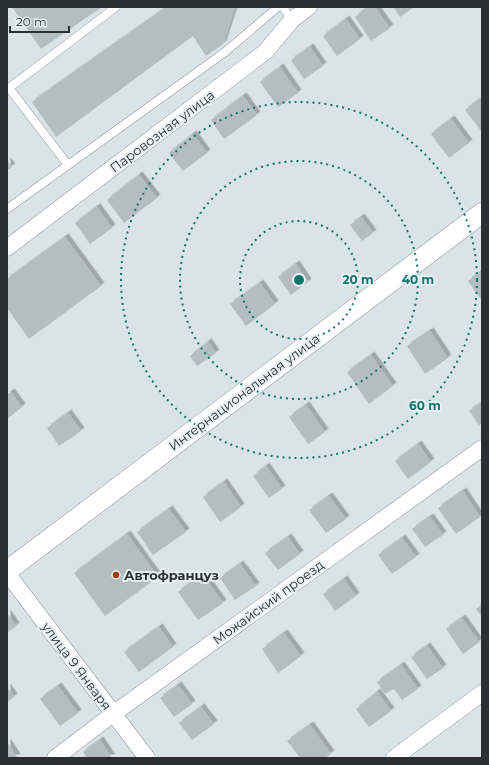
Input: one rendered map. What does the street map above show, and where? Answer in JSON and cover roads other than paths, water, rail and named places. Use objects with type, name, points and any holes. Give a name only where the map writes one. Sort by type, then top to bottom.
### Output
[{"type":"street","name":"Паровозная улица","points":[[7,248],[265,52],[288,14],[309,7]]},
{"type":"street","name":"Интернациональная улица","points":[[7,572],[482,213]]},
{"type":"street","name":"Можайский проезд","points":[[55,758],[113,714],[482,448]]},
{"type":"street","name":"улица 9 Января","points":[[7,572],[147,758]]},
{"type":"street","points":[[394,758],[482,693]]},
{"type":"lane","points":[[68,165],[8,89],[116,7]]},
{"type":"lane","points":[[7,209],[225,52],[278,7]]},
{"type":"place","name":"Автофранцуз","points":[[116,575]]}]
